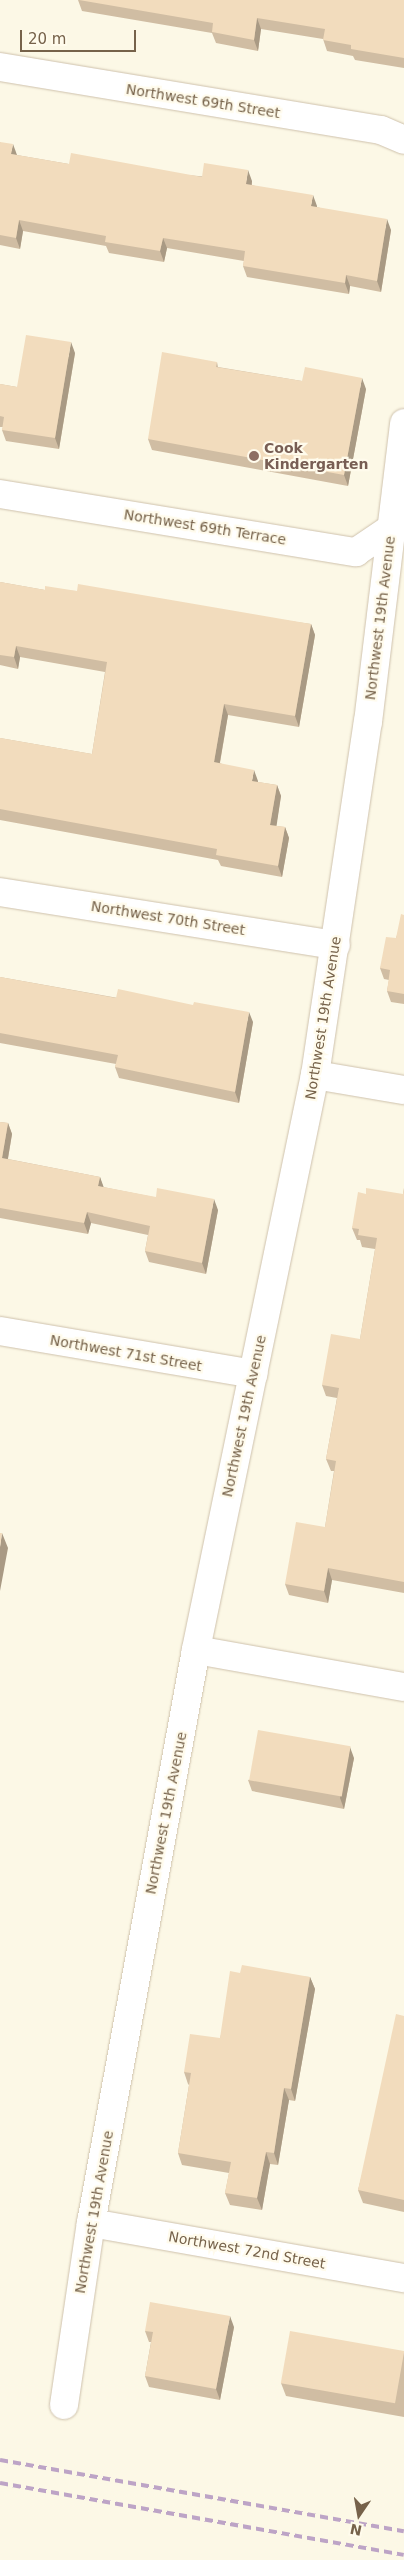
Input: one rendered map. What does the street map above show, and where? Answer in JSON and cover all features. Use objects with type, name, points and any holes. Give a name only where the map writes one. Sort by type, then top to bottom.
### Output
[{"type":"street","name":"Northwest 69th Street","points":[[0,67],[381,130],[404,140]]},
{"type":"street","name":"Northwest 19th Avenue","points":[[64,2405],[91,2223],[196,1650],[315,1075],[336,945],[397,527],[404,423]]},
{"type":"street","name":"Northwest 69th Terrace","points":[[0,494],[356,552],[397,527]]},
{"type":"street","name":"Northwest 70th Street","points":[[0,892],[336,945]]},
{"type":"street","points":[[315,1075],[404,1090]]},
{"type":"street","name":"Northwest 71st Street","points":[[0,1331],[253,1374]]},
{"type":"street","points":[[196,1650],[404,1687]]},
{"type":"street","name":"Northwest 72nd Street","points":[[91,2223],[404,2278]]},
{"type":"building","points":[[79,0],[404,0],[404,58],[351,49],[351,45],[323,40],[325,29],[257,18],[254,40],[212,32],[213,23]]},
{"type":"building","points":[[0,142],[13,144],[11,154],[69,164],[71,153],[202,177],[204,163],[248,170],[246,184],[313,195],[311,206],[387,219],[377,281],[346,275],[345,283],[243,266],[245,251],[163,238],[160,251],[105,242],[106,236],[19,220],[16,238],[0,235]]},
{"type":"building","points":[[26,335],[71,342],[55,438],[2,430],[4,417],[0,416],[0,384],[17,387]]},
{"type":"building","points":[[162,352],[217,362],[216,367],[302,381],[305,367],[362,378],[344,475],[148,439]]},
{"type":"building","points":[[0,582],[45,590],[45,586],[77,591],[78,584],[311,624],[295,716],[224,704],[214,762],[254,770],[252,781],[277,785],[270,825],[285,827],[278,866],[216,855],[217,849],[0,809],[0,738],[92,754],[107,662],[16,646],[14,657],[0,655]]},
{"type":"building","points":[[401,914],[404,915],[404,994],[387,991],[390,970],[380,968],[386,937],[396,938]]},
{"type":"building","points":[[0,977],[116,998],[118,989],[193,1005],[194,1002],[249,1012],[235,1092],[115,1067],[118,1055],[0,1033]]},
{"type":"building","points":[[0,1122],[8,1123],[2,1158],[100,1177],[98,1186],[156,1197],[157,1188],[214,1199],[202,1263],[145,1251],[150,1226],[87,1212],[84,1223],[0,1208]]},
{"type":"building","points":[[366,1188],[403,1194],[404,1188],[404,1582],[328,1568],[324,1591],[285,1584],[296,1522],[325,1527],[336,1461],[326,1459],[339,1388],[322,1385],[331,1334],[360,1339],[377,1238],[358,1235],[359,1229],[352,1228],[358,1192],[366,1194]]},
{"type":"building","points":[[258,1730],[351,1746],[342,1797],[249,1780]]},
{"type":"building","points":[[242,1965],[310,1977],[291,2089],[284,2088],[274,2153],[266,2152],[257,2198],[225,2193],[231,2162],[178,2153],[191,2073],[184,2072],[190,2034],[220,2038],[230,1971],[240,1973]]},
{"type":"building","points":[[396,2014],[404,2016],[404,2200],[358,2190]]},
{"type":"building","points":[[150,2302],[230,2316],[216,2389],[145,2376],[153,2332],[145,2331]]},
{"type":"building","points":[[290,2331],[404,2351],[395,2403],[281,2383]]},
{"type":"railway","points":[[0,2460],[404,2531]]},
{"type":"railway","points":[[0,2483],[404,2555]]},
{"type":"place","name":"Cook Kindergarten","points":[[254,456]]}]
